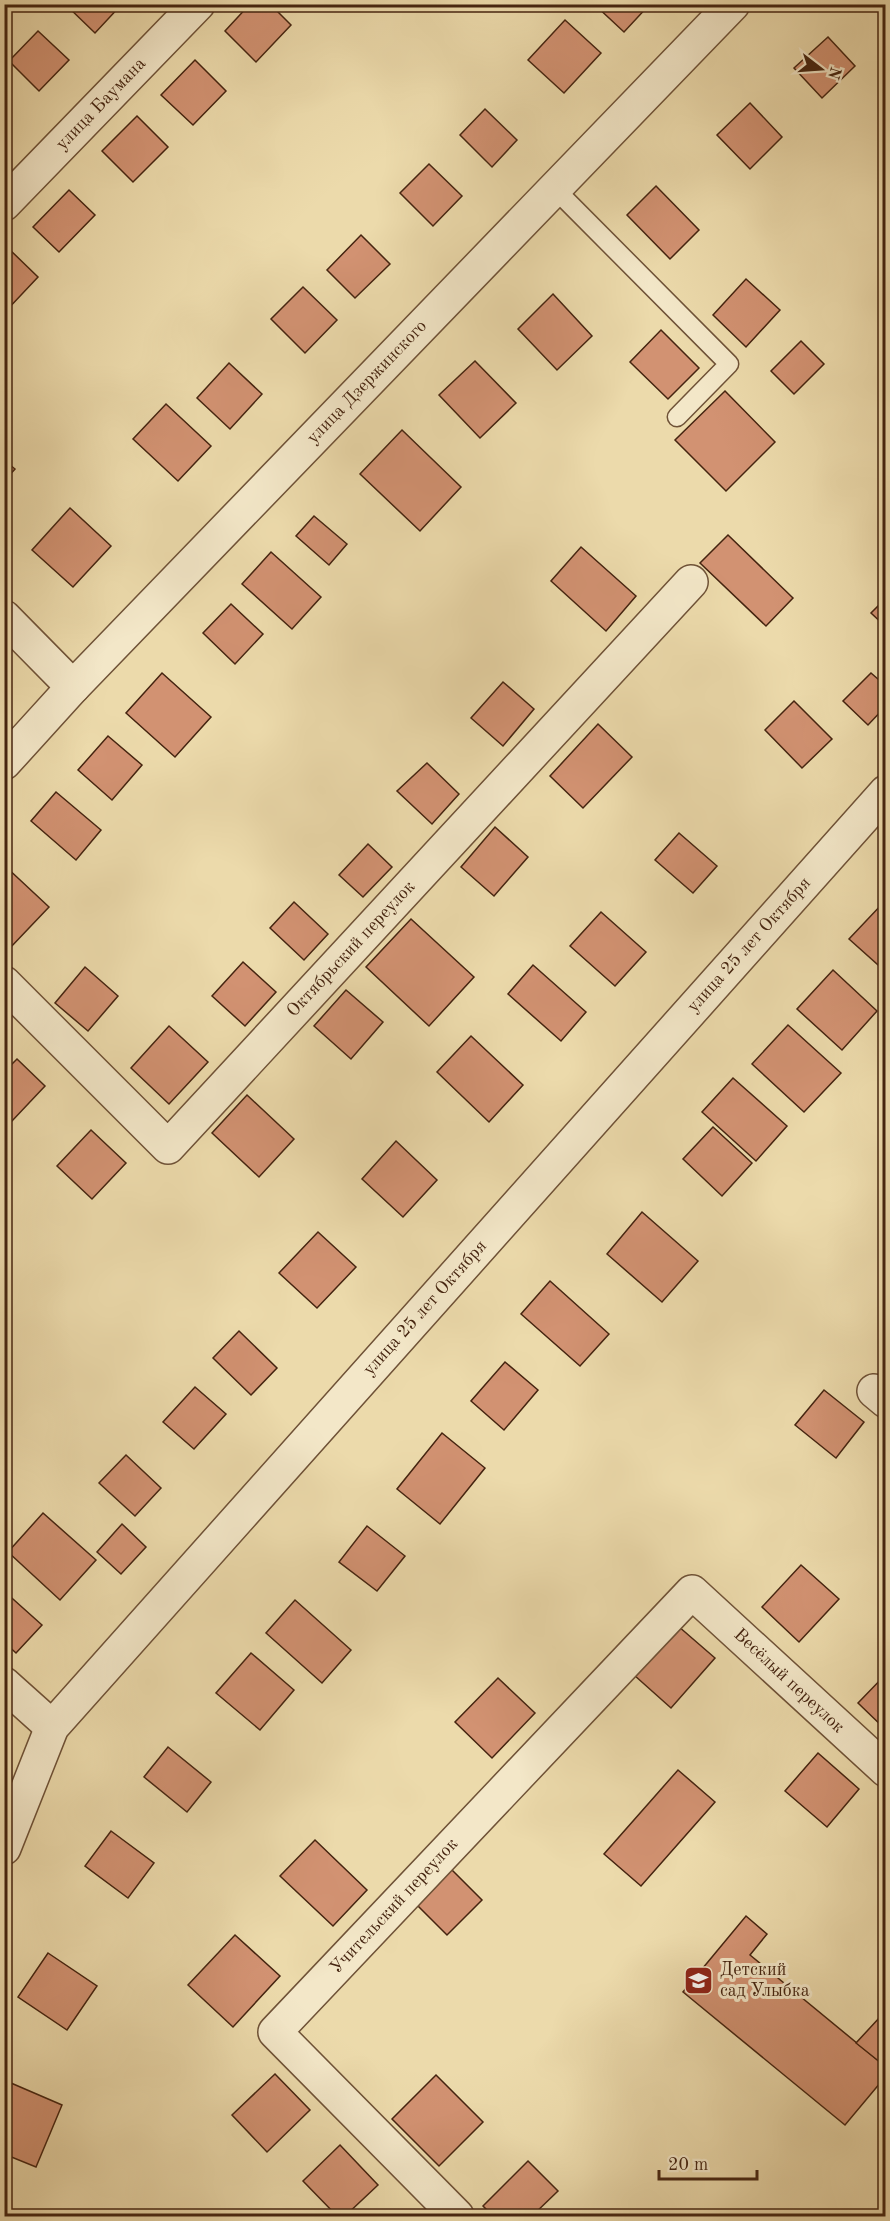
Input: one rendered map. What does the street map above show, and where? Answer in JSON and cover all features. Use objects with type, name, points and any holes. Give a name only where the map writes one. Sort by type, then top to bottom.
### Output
[{"type":"street","name":"улица Баумана","points":[[4,204],[198,4]]},
{"type":"street","name":"улица Дзержинского","points":[[4,763],[73,687],[733,4]]},
{"type":"street","name":"Октябрьский переулок","points":[[4,983],[168,1147],[691,582]]},
{"type":"street","points":[[4,617],[73,687]]},
{"type":"street","name":"улица 25 лет Октября","points":[[4,1848],[52,1727],[885,792]]},
{"type":"street","name":"Весёлый переулок","points":[[692,1592],[885,1770]]},
{"type":"street","name":"Учительский переулок","points":[[457,2217],[275,2032],[692,1592]]},
{"type":"street","points":[[4,1684],[52,1727]]},
{"type":"lane","points":[[555,189],[729,364],[677,417]]},
{"type":"building","points":[[65,4],[122,4],[95,33]]},
{"type":"building","points":[[250,4],[270,4],[291,25],[256,62],[225,31]]},
{"type":"building","points":[[594,4],[650,4],[624,32]]},
{"type":"building","points":[[565,20],[601,53],[564,93],[528,60]]},
{"type":"building","points":[[38,31],[69,60],[39,91],[9,61]]},
{"type":"building","points":[[828,37],[855,66],[822,98],[794,68]]},
{"type":"building","points":[[195,60],[226,91],[193,125],[161,95]]},
{"type":"building","points":[[750,103],[782,137],[750,169],[717,135]]},
{"type":"building","points":[[485,109],[517,140],[492,167],[460,135]]},
{"type":"building","points":[[137,116],[168,147],[133,182],[102,151]]},
{"type":"building","points":[[429,164],[462,196],[433,226],[400,193]]},
{"type":"building","points":[[656,186],[699,230],[670,259],[627,215]]},
{"type":"building","points":[[69,190],[95,215],[59,252],[33,227]]},
{"type":"building","points":[[361,235],[390,264],[355,298],[327,270]]},
{"type":"building","points":[[8,248],[38,277],[6,311],[4,252]]},
{"type":"building","points":[[746,279],[780,310],[746,347],[713,315]]},
{"type":"building","points":[[303,287],[337,320],[305,353],[271,319]]},
{"type":"building","points":[[553,294],[592,336],[557,370],[518,329]]},
{"type":"building","points":[[661,330],[699,368],[668,399],[630,362]]},
{"type":"building","points":[[801,341],[824,364],[794,394],[771,371]]},
{"type":"building","points":[[475,361],[516,403],[480,438],[439,395]]},
{"type":"building","points":[[229,363],[262,394],[230,429],[197,398]]},
{"type":"building","points":[[725,391],[775,442],[726,491],[675,440]]},
{"type":"building","points":[[166,404],[211,446],[178,481],[133,439]]},
{"type":"building","points":[[402,430],[461,487],[420,531],[360,474]]},
{"type":"building","points":[[4,460],[15,469],[4,481]]},
{"type":"building","points":[[70,508],[111,546],[73,587],[32,550]]},
{"type":"building","points":[[314,516],[347,544],[329,565],[296,536]]},
{"type":"building","points":[[728,535],[793,598],[766,626],[700,563]]},
{"type":"building","points":[[581,547],[636,596],[606,631],[551,581]]},
{"type":"building","points":[[271,552],[321,597],[292,629],[242,584]]},
{"type":"building","points":[[886,598],[886,627],[871,613]]},
{"type":"building","points":[[231,604],[263,634],[235,664],[203,633]]},
{"type":"building","points":[[162,673],[211,717],[175,757],[126,713]]},
{"type":"building","points":[[871,673],[886,686],[886,706],[868,725],[843,701]]},
{"type":"building","points":[[503,682],[534,709],[503,746],[471,718]]},
{"type":"building","points":[[794,701],[832,739],[802,768],[765,730]]},
{"type":"building","points":[[598,724],[632,757],[583,808],[550,776]]},
{"type":"building","points":[[108,736],[142,765],[112,800],[78,770]]},
{"type":"building","points":[[427,763],[459,794],[432,824],[397,791]]},
{"type":"building","points":[[56,792],[101,830],[76,860],[31,821]]},
{"type":"building","points":[[495,827],[528,857],[494,896],[461,867]]},
{"type":"building","points":[[679,833],[717,866],[693,893],[655,860]]},
{"type":"building","points":[[368,844],[392,867],[363,897],[339,875]]},
{"type":"building","points":[[4,865],[49,907],[9,949],[4,945]]},
{"type":"building","points":[[294,902],[328,934],[304,960],[270,928]]},
{"type":"building","points":[[883,903],[886,906],[886,972],[849,939]]},
{"type":"building","points":[[601,912],[646,952],[615,986],[570,946]]},
{"type":"building","points":[[411,919],[474,977],[429,1026],[366,967]]},
{"type":"building","points":[[243,962],[276,992],[245,1026],[212,996]]},
{"type":"building","points":[[533,965],[586,1012],[561,1041],[508,994]]},
{"type":"building","points":[[85,967],[118,996],[88,1031],[55,1003]]},
{"type":"building","points":[[833,970],[877,1011],[842,1050],[797,1009]]},
{"type":"building","points":[[346,990],[383,1022],[351,1059],[314,1026]]},
{"type":"building","points":[[788,1025],[841,1073],[804,1112],[752,1064]]},
{"type":"building","points":[[169,1026],[208,1062],[169,1104],[131,1068]]},
{"type":"building","points":[[471,1036],[523,1085],[489,1122],[437,1072]]},
{"type":"building","points":[[17,1059],[45,1086],[12,1121],[4,1114],[4,1072]]},
{"type":"building","points":[[733,1078],[787,1126],[756,1161],[702,1112]]},
{"type":"building","points":[[247,1095],[294,1139],[259,1177],[212,1133]]},
{"type":"building","points":[[713,1127],[752,1163],[722,1196],[683,1159]]},
{"type":"building","points":[[91,1130],[126,1163],[92,1199],[57,1166]]},
{"type":"building","points":[[396,1141],[437,1180],[403,1217],[362,1179]]},
{"type":"building","points":[[642,1212],[698,1261],[662,1302],[607,1254]]},
{"type":"building","points":[[318,1232],[356,1267],[317,1308],[279,1273]]},
{"type":"building","points":[[550,1281],[609,1334],[580,1366],[521,1314]]},
{"type":"building","points":[[239,1331],[277,1368],[251,1395],[213,1358]]},
{"type":"building","points":[[505,1362],[538,1390],[504,1430],[471,1401]]},
{"type":"building","points":[[195,1387],[226,1414],[194,1449],[163,1422]]},
{"type":"building","points":[[824,1390],[864,1422],[836,1458],[795,1425]]},
{"type":"building","points":[[442,1433],[485,1468],[440,1524],[397,1489]]},
{"type":"building","points":[[126,1455],[161,1488],[135,1516],[99,1483]]},
{"type":"building","points":[[43,1513],[96,1560],[60,1600],[8,1552]]},
{"type":"building","points":[[122,1524],[146,1547],[121,1574],[97,1552]]},
{"type":"building","points":[[367,1526],[405,1556],[377,1591],[339,1562]]},
{"type":"building","points":[[801,1565],[839,1599],[799,1642],[762,1607]]},
{"type":"building","points":[[4,1591],[42,1625],[16,1653],[4,1642]]},
{"type":"building","points":[[295,1600],[351,1650],[322,1683],[266,1633]]},
{"type":"building","points":[[678,1626],[715,1658],[671,1708],[634,1675]]},
{"type":"building","points":[[251,1653],[294,1690],[260,1730],[216,1693]]},
{"type":"building","points":[[886,1674],[886,1730],[858,1703]]},
{"type":"building","points":[[498,1678],[535,1713],[492,1758],[455,1722]]},
{"type":"building","points":[[168,1747],[211,1782],[187,1812],[144,1777]]},
{"type":"building","points":[[818,1753],[859,1789],[827,1827],[785,1791]]},
{"type":"building","points":[[678,1770],[715,1802],[641,1886],[604,1854]]},
{"type":"building","points":[[111,1831],[154,1863],[128,1898],[85,1866]]},
{"type":"building","points":[[315,1840],[367,1890],[333,1926],[280,1876]]},
{"type":"building","points":[[451,1869],[482,1900],[447,1935],[416,1904]]},
{"type":"building","points":[[746,1916],[767,1934],[750,1955],[886,2067],[886,2076],[845,2125],[683,1992]]},
{"type":"building","points":[[235,1935],[280,1976],[233,2027],[188,1985]]},
{"type":"building","points":[[48,1953],[97,1986],[67,2030],[18,1997]]},
{"type":"building","points":[[880,2017],[886,2022],[886,2067],[856,2043]]},
{"type":"building","points":[[275,2074],[310,2110],[267,2152],[232,2115]]},
{"type":"building","points":[[436,2075],[483,2122],[439,2166],[392,2119]]},
{"type":"building","points":[[4,2080],[62,2105],[36,2167],[4,2154]]},
{"type":"building","points":[[340,2145],[378,2185],[345,2216],[337,2216],[303,2181]]},
{"type":"building","points":[[528,2161],[558,2191],[532,2216],[493,2216],[483,2206]]},
{"type":"place","name":"Детский сад Улыбка","points":[[699,1980]]}]
